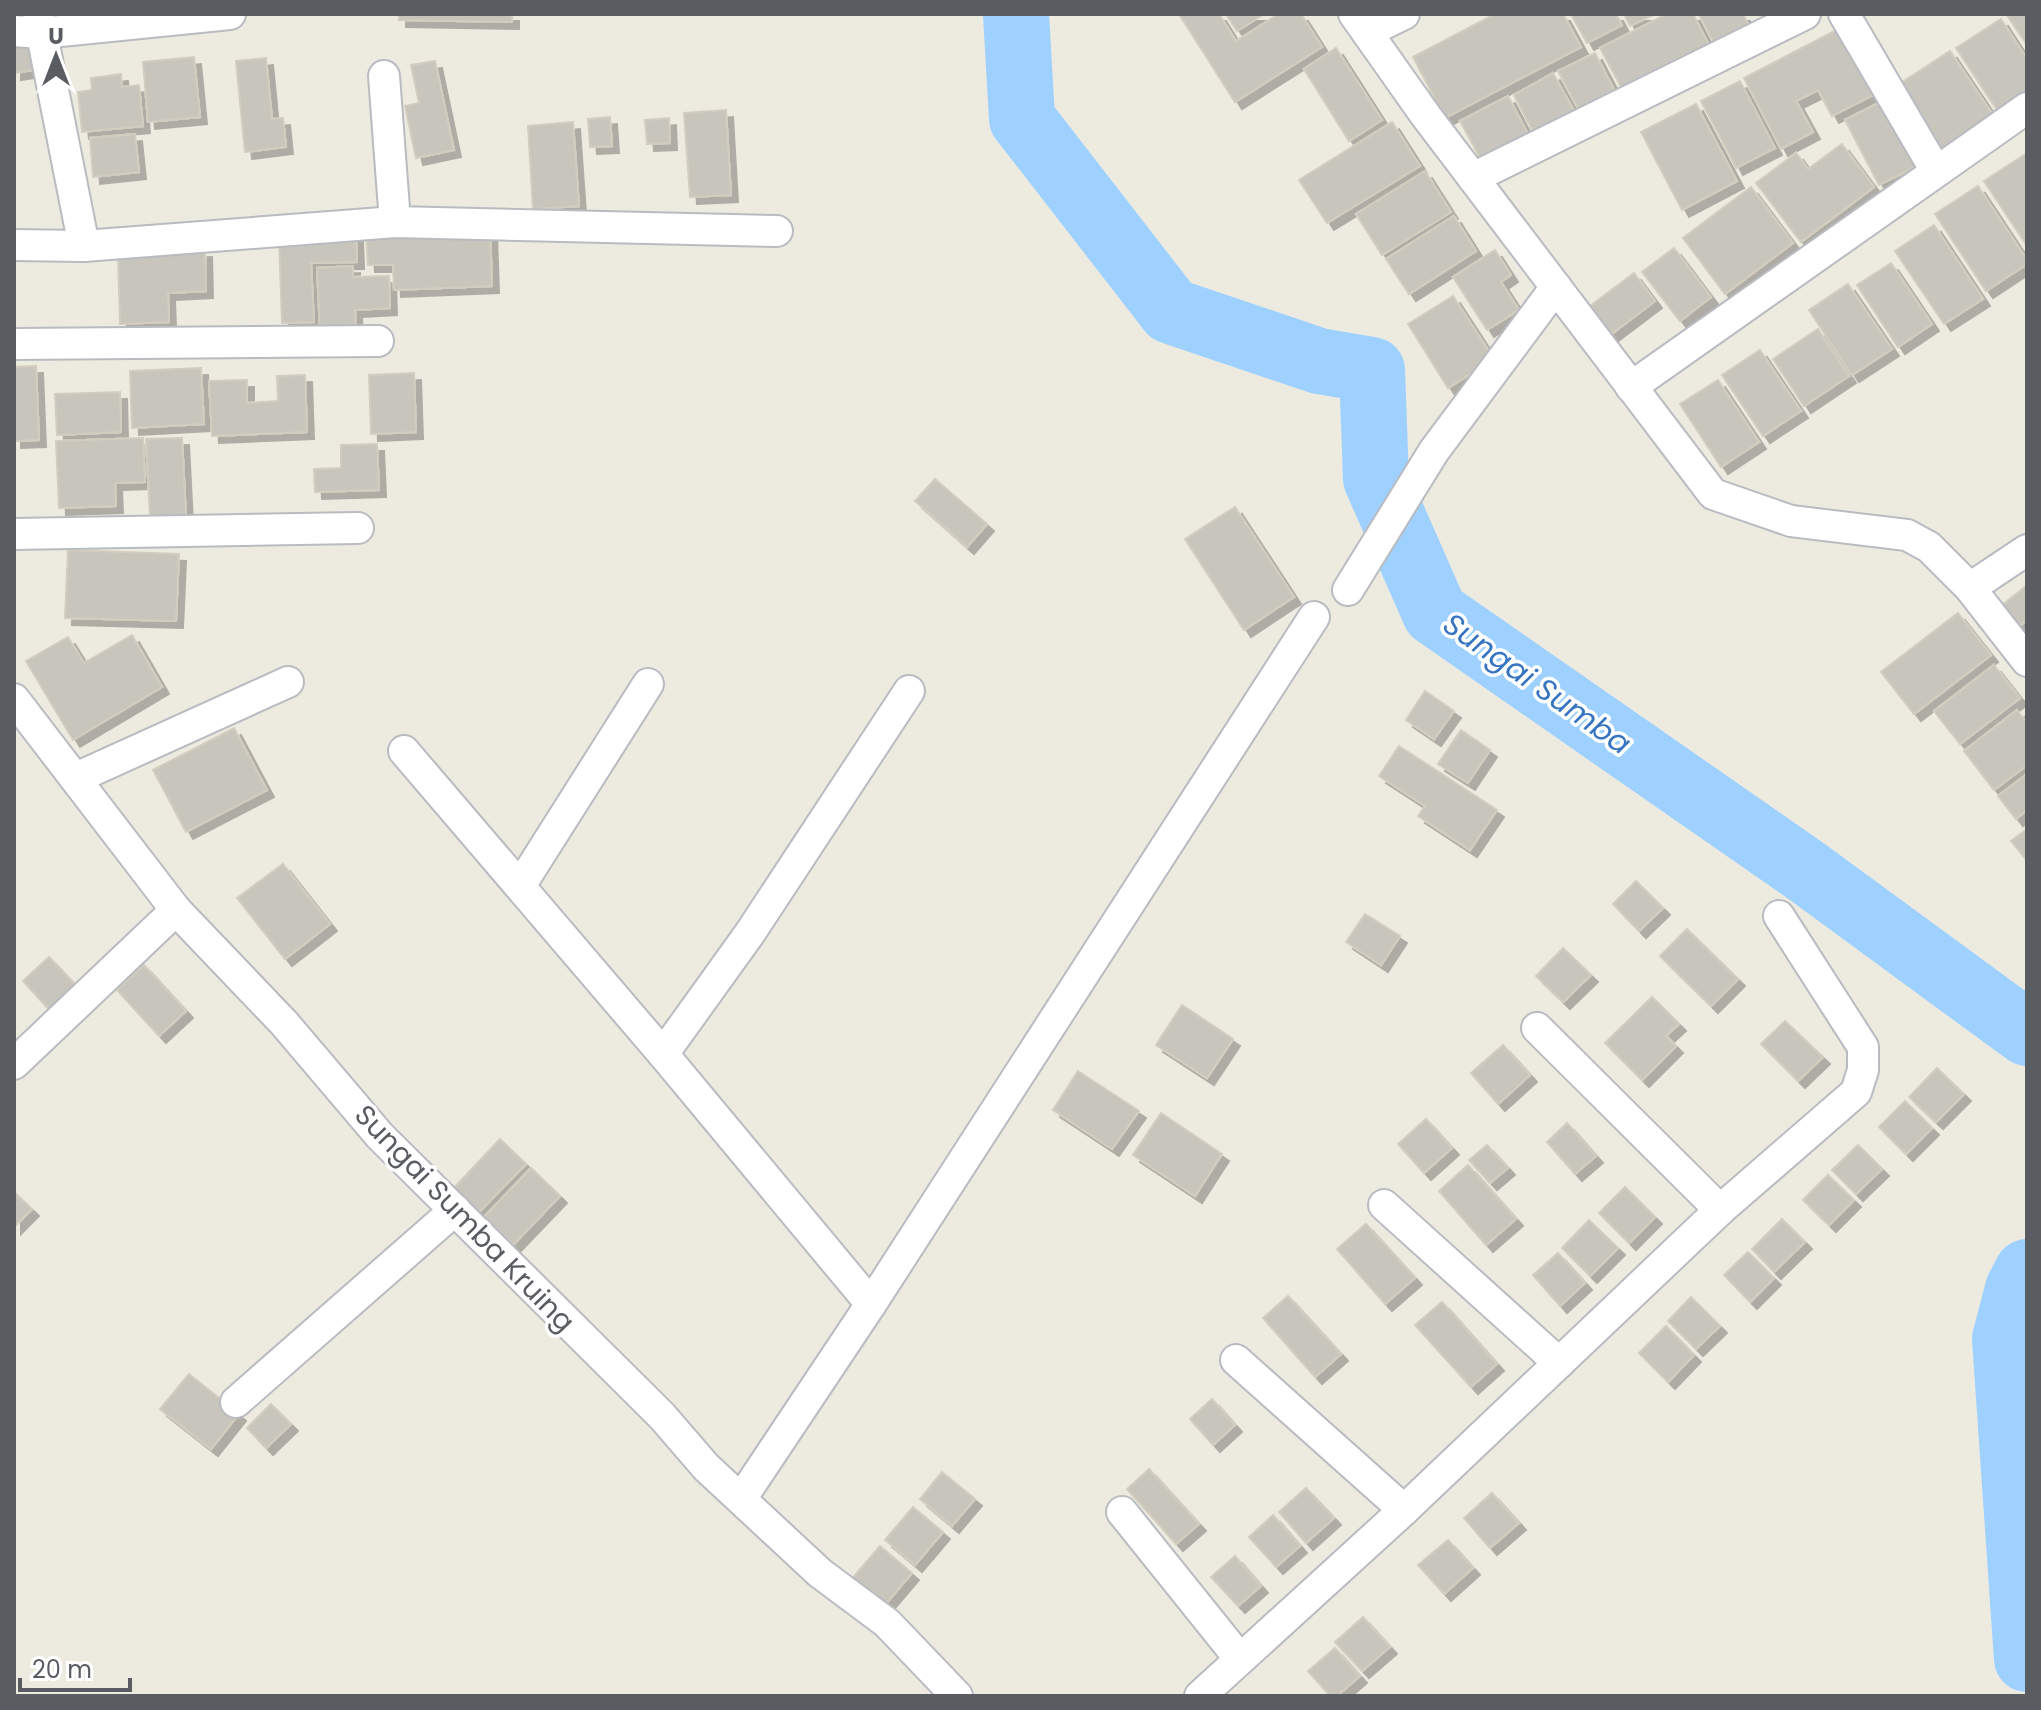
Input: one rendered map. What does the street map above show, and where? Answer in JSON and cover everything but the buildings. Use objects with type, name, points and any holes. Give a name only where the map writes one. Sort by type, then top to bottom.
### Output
[{"type":"street","points":[[84,246],[31,26],[230,14]]},
{"type":"street","points":[[1404,14],[1361,23],[1473,178],[1713,494],[1791,521],[1907,535],[1929,547],[1970,588],[2027,661]]},
{"type":"street","points":[[1473,178],[1805,14]]},
{"type":"street","points":[[1844,14],[1936,171]]},
{"type":"street","points":[[384,76],[395,222]]},
{"type":"street","points":[[1631,387],[2027,108]]},
{"type":"street","points":[[14,245],[84,246],[395,222],[777,231]]},
{"type":"street","points":[[1348,590],[1434,451],[1556,287]]},
{"type":"street","points":[[14,344],[378,341]]},
{"type":"street","points":[[14,534],[358,528]]},
{"type":"street","points":[[1970,588],[2027,550]]},
{"type":"street","points":[[741,1499],[871,1304],[1314,617]]},
{"type":"street","points":[[76,778],[288,682]]},
{"type":"street","points":[[520,886],[648,684]]},
{"type":"street","points":[[663,1054],[750,933],[909,691]]},
{"type":"street","name":"Sungai Sumba Kruing","points":[[14,699],[176,910],[284,1023],[380,1136],[741,1499],[820,1573],[887,1623],[957,1696]]},
{"type":"street","points":[[404,751],[871,1304]]},
{"type":"street","points":[[14,1064],[176,910]]},
{"type":"street","points":[[1200,1696],[1404,1510],[1720,1210],[1848,1103],[1856,1092],[1863,1070],[1863,1047],[1779,916]]},
{"type":"street","points":[[1537,1028],[1720,1210]]},
{"type":"street","points":[[1384,1205],[1559,1363]]},
{"type":"street","points":[[236,1402],[455,1210]]},
{"type":"street","points":[[1236,1360],[1404,1510]]},
{"type":"street","points":[[1122,1512],[1240,1659]]},
{"type":"waterway","name":"Sungai Sumba","points":[[1016,14],[1022,119],[1171,311],[1319,361],[1372,370],[1376,479],[1435,613],[1806,871],[2027,1033]]},
{"type":"waterway","name":"Sungai Sumba","points":[[2027,1272],[2018,1289],[2005,1339],[2027,1659]]}]
